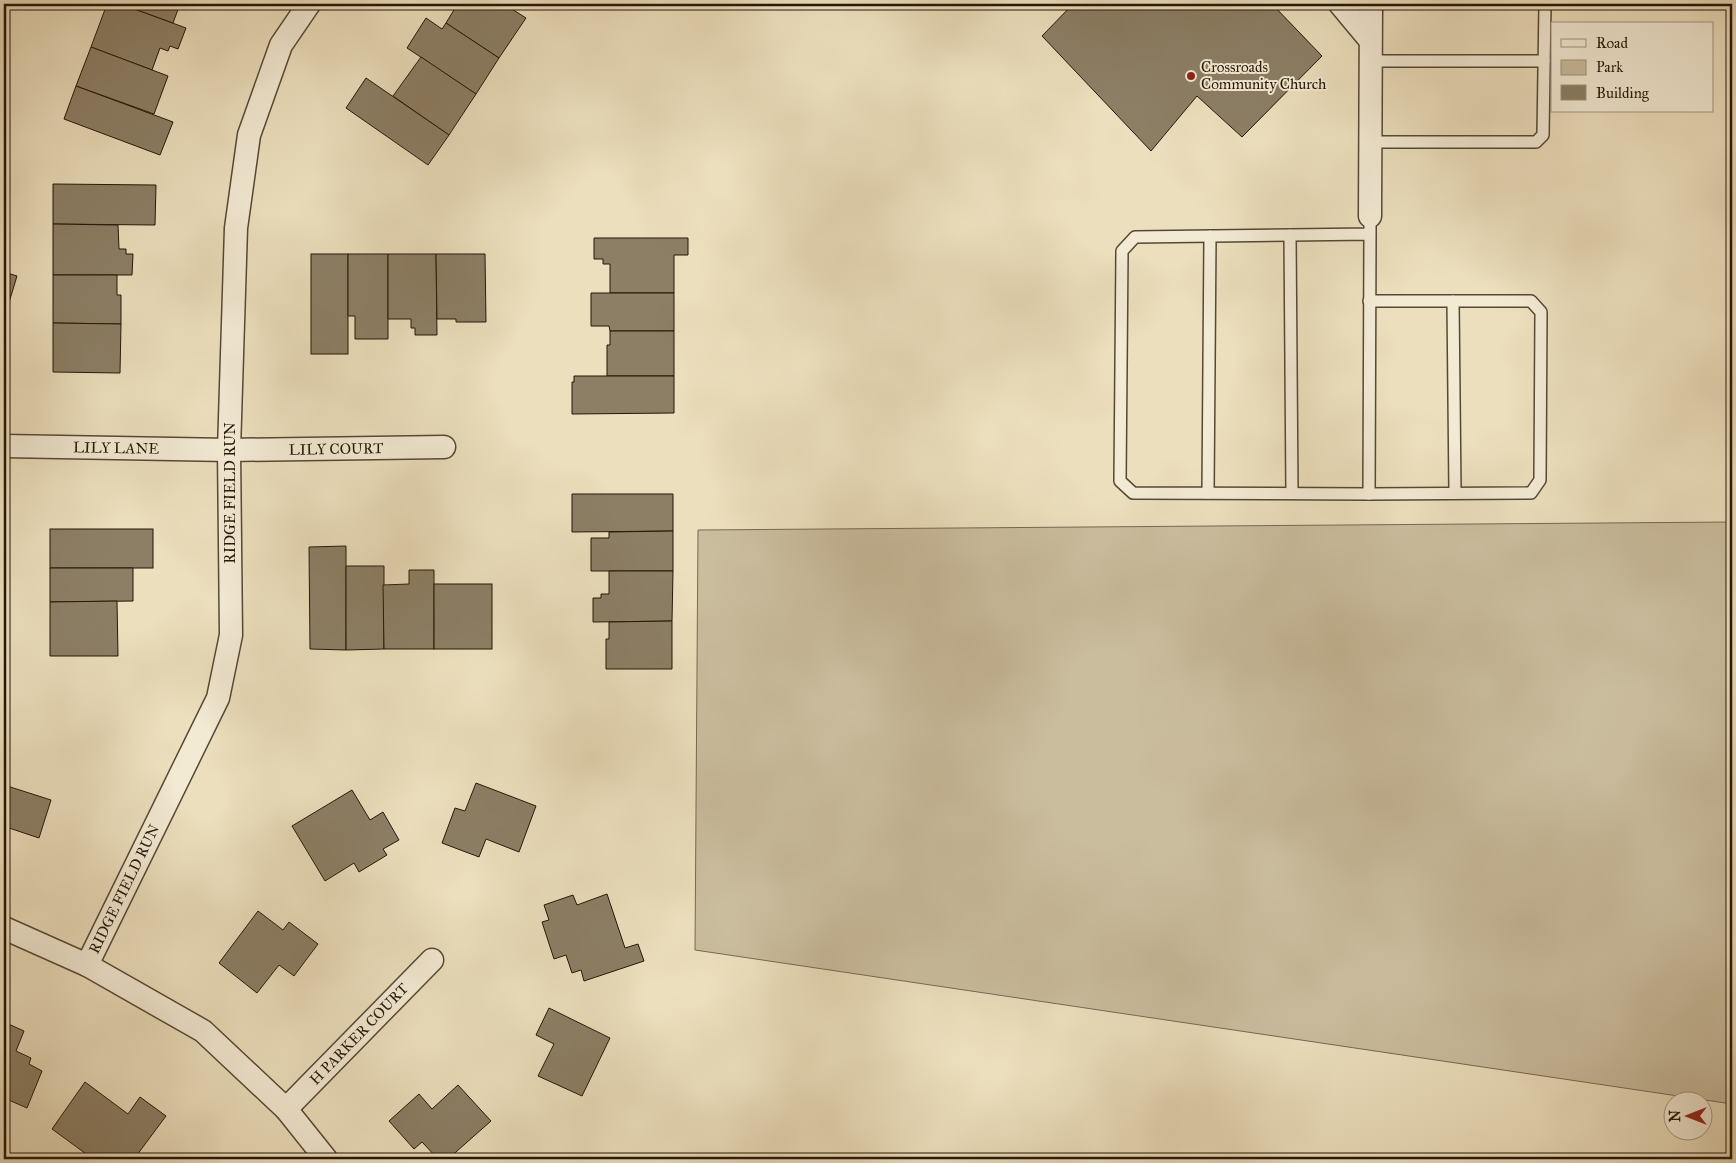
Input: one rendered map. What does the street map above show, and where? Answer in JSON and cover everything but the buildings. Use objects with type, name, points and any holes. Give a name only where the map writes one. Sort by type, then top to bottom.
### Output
[{"type":"street","name":"RIDGE FIELD RUN","points":[[87,965],[218,698],[232,635],[229,450],[236,228],[249,134],[281,46],[309,4]]},
{"type":"street","points":[[1340,4],[1370,50]]},
{"type":"street","points":[[1370,225],[1371,4]]},
{"type":"street","name":"LILY LANE","points":[[4,446],[229,450]]},
{"type":"street","name":"LILY COURT","points":[[229,450],[444,447]]},
{"type":"street","points":[[4,928],[87,965],[203,1031],[286,1109],[326,1159]]},
{"type":"street","name":"H PARKER COURT","points":[[286,1109],[432,960]]},
{"type":"lane","points":[[1370,142],[1536,142],[1543,135],[1545,4]]},
{"type":"lane","points":[[1370,50],[1544,61]]},
{"type":"lane","points":[[1368,494],[1370,225],[1290,235],[1135,237],[1122,251],[1120,481],[1133,493],[1368,494],[1531,493],[1540,480],[1541,312],[1531,301],[1370,301]]},
{"type":"lane","points":[[1290,235],[1292,493]]},
{"type":"lane","points":[[1208,493],[1210,236]]},
{"type":"lane","points":[[1453,301],[1455,493]]},
{"type":"green space","points":[[1732,522],[1732,1104],[1714,1101],[1714,1090],[1664,1090],[1664,1094],[695,950],[698,530]]},
{"type":"place","name":"Crossroads Community Church","points":[[1191,76]]}]
